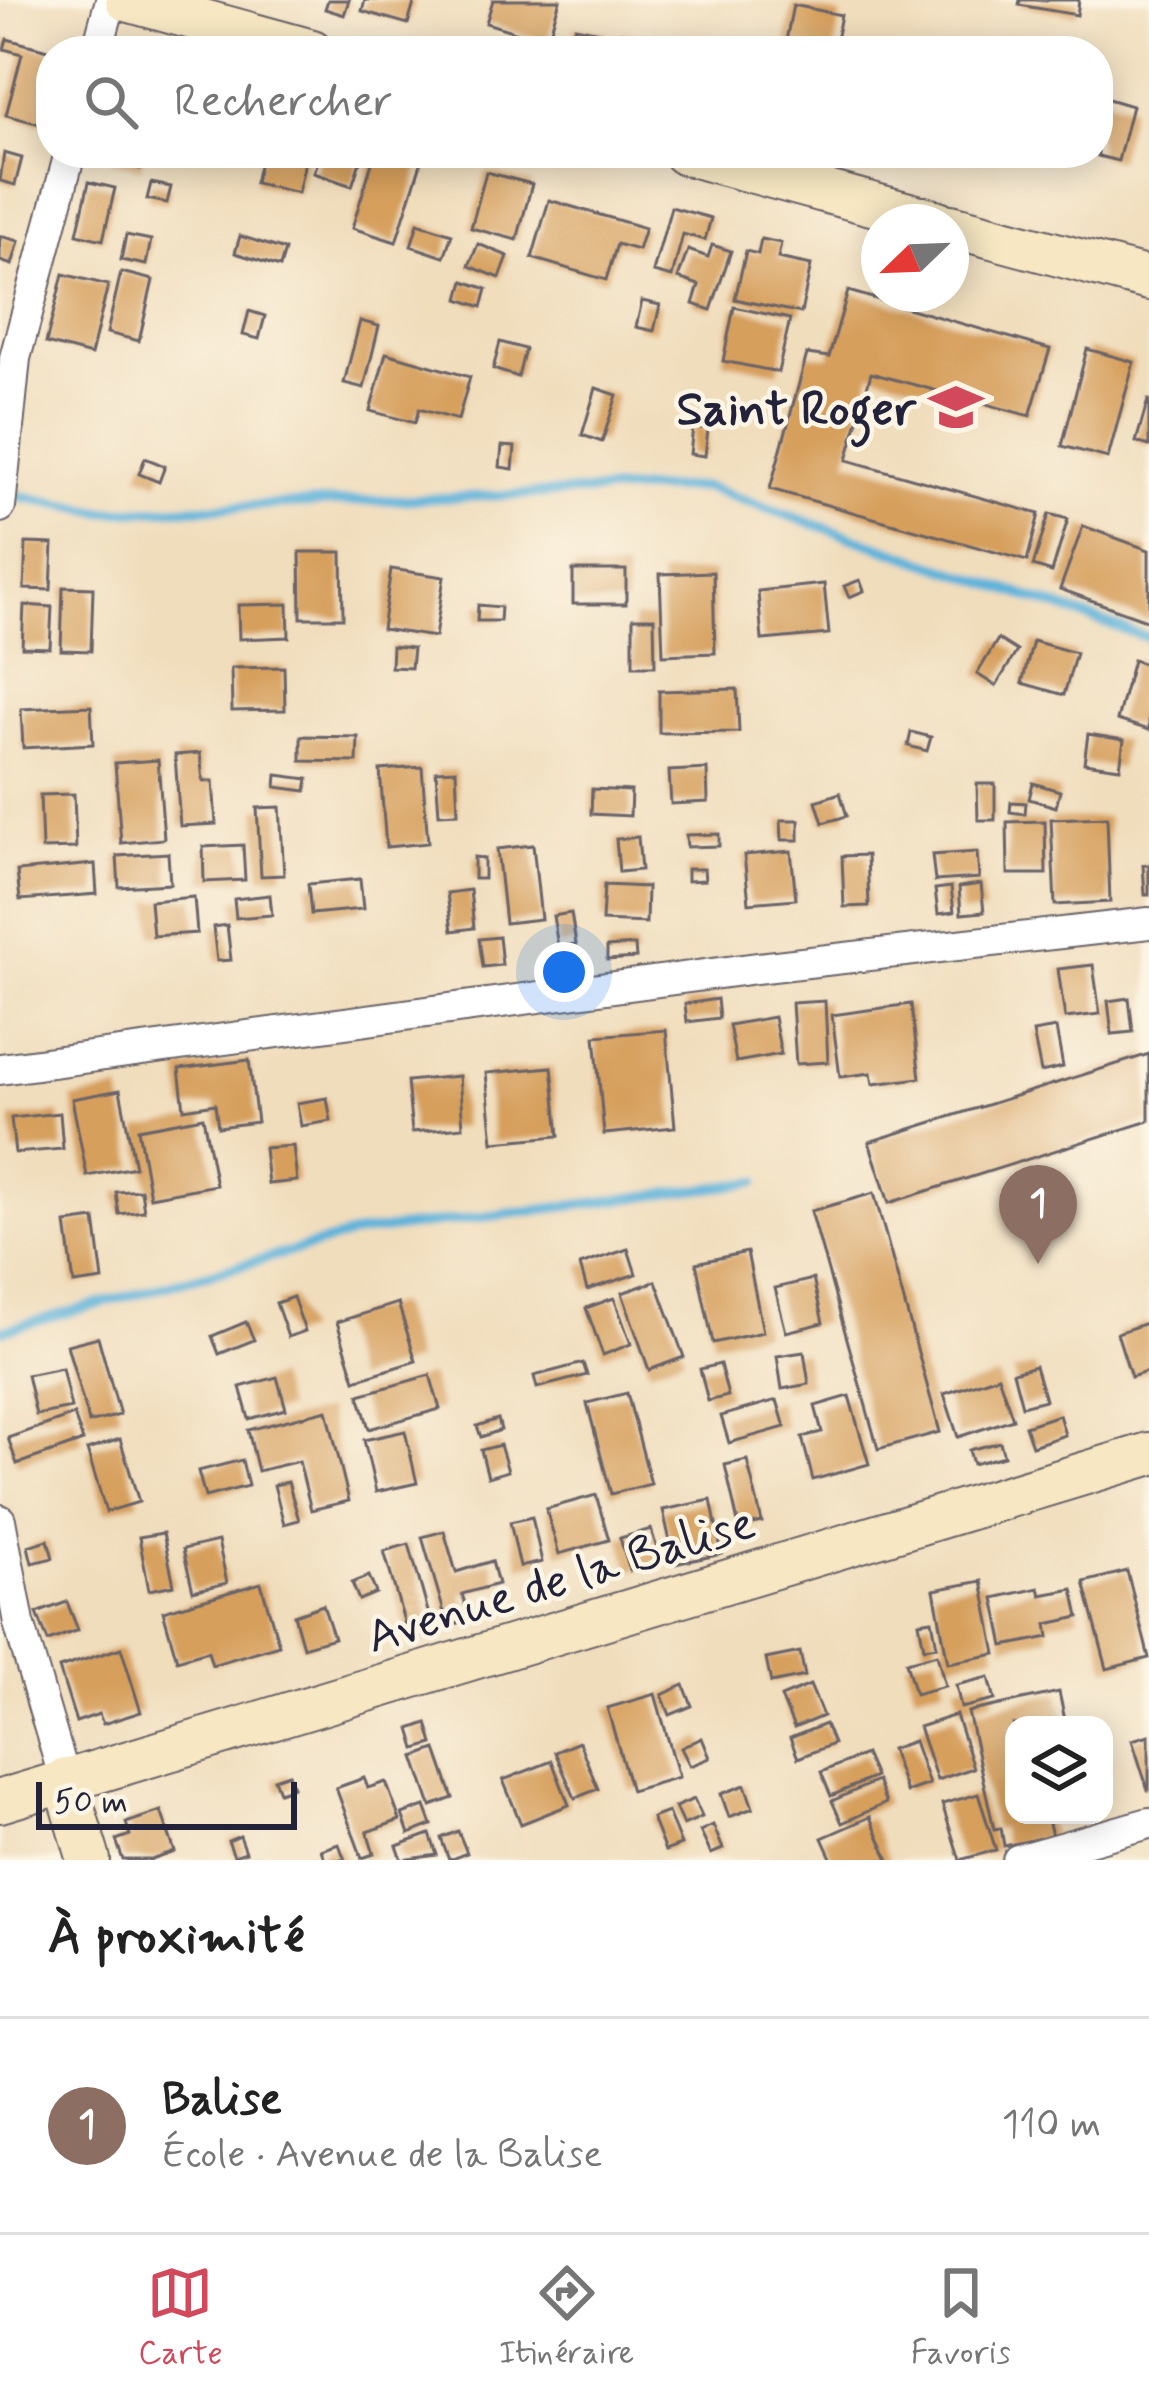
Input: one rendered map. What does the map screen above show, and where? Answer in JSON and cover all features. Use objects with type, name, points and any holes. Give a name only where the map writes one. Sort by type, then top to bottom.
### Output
[{"type":"street","points":[[101,36],[111,0]]},
{"type":"street","points":[[127,0],[258,36]]},
{"type":"street","points":[[0,507],[8,356],[65,168]]},
{"type":"street","points":[[739,168],[872,204]]},
{"type":"street","points":[[969,231],[1149,279]]},
{"type":"street","points":[[0,1069],[757,968],[1149,923]]},
{"type":"street","name":"Avenue de la Balise","points":[[0,1801],[1149,1454]]},
{"type":"street","points":[[0,1520],[19,1623],[89,1860]]},
{"type":"street","points":[[1018,1860],[1149,1823]]},
{"type":"building","points":[[328,0],[349,0],[344,15],[325,9]]},
{"type":"building","points":[[365,0],[415,0],[408,24],[362,11]]},
{"type":"building","points":[[493,0],[560,0],[549,36],[528,36],[486,23]]},
{"type":"building","points":[[1020,0],[1079,0],[1077,15],[1019,5]]},
{"type":"building","points":[[793,5],[841,15],[837,36],[787,36]]},
{"type":"building","points":[[575,27],[610,34],[610,36],[573,36]]},
{"type":"building","points":[[7,39],[36,47],[36,123],[6,115],[22,54],[4,49]]},
{"type":"building","points":[[1113,100],[1132,106],[1118,161],[1113,160]]},
{"type":"building","points":[[4,153],[22,158],[15,185],[0,181]]},
{"type":"building","points":[[258,168],[304,168],[298,193],[255,183]]},
{"type":"building","points":[[316,168],[358,168],[352,186],[314,173]]},
{"type":"building","points":[[370,168],[419,168],[396,242],[352,228]]},
{"type":"building","points":[[486,172],[532,184],[517,240],[471,228]]},
{"type":"building","points":[[89,182],[115,188],[103,240],[77,234]]},
{"type":"building","points":[[151,183],[171,187],[167,203],[147,199]]},
{"type":"building","points":[[549,200],[645,228],[638,250],[617,244],[606,280],[532,258]]},
{"type":"building","points":[[671,207],[711,218],[705,240],[683,234],[672,277],[653,272]]},
{"type":"building","points":[[418,223],[452,234],[444,257],[411,246]]},
{"type":"building","points":[[126,235],[151,240],[146,265],[121,260]]},
{"type":"building","points":[[0,236],[19,241],[12,265],[0,261]]},
{"type":"building","points":[[240,236],[285,250],[280,267],[235,253]]},
{"type":"building","points":[[761,239],[781,243],[778,258],[811,265],[801,313],[735,299],[746,251],[758,254]]},
{"type":"building","points":[[478,244],[508,256],[500,278],[469,266]]},
{"type":"building","points":[[712,245],[731,251],[711,310],[693,304],[699,285],[678,278],[688,250],[708,257]]},
{"type":"building","points":[[121,272],[153,280],[139,341],[107,333]]},
{"type":"building","points":[[63,274],[108,285],[91,355],[46,343]]},
{"type":"building","points":[[464,281],[487,289],[482,307],[459,299]]},
{"type":"building","points":[[848,291],[861,295],[861,312],[921,312],[1050,349],[1030,416],[871,373],[847,460],[1039,514],[1027,561],[770,489],[807,354],[829,357]]},
{"type":"building","points":[[642,301],[660,305],[654,331],[636,327]]},
{"type":"building","points":[[734,307],[790,319],[778,372],[723,361]]},
{"type":"building","points":[[249,311],[265,316],[259,339],[243,335]]},
{"type":"building","points":[[360,321],[379,326],[364,388],[344,383]]},
{"type":"building","points":[[500,342],[525,349],[518,377],[493,369]]},
{"type":"building","points":[[1087,349],[1134,362],[1108,458],[1062,446]]},
{"type":"building","points":[[386,353],[470,377],[458,420],[419,409],[415,423],[370,411]]},
{"type":"building","points":[[596,388],[617,395],[602,442],[582,435]]},
{"type":"building","points":[[1149,400],[1149,446],[1136,442]]},
{"type":"building","points":[[693,427],[708,429],[705,456],[690,454]]},
{"type":"building","points":[[502,446],[515,447],[513,469],[500,467]]},
{"type":"building","points":[[145,458],[165,466],[159,482],[139,474]]},
{"type":"building","points":[[1049,514],[1068,519],[1052,572],[1033,566]]},
{"type":"building","points":[[1083,526],[1149,550],[1149,621],[1060,589]]},
{"type":"building","points":[[26,543],[53,544],[51,590],[24,589]]},
{"type":"building","points":[[300,552],[342,552],[343,618],[301,618]]},
{"type":"building","points":[[391,569],[444,577],[435,637],[382,629]]},
{"type":"building","points":[[573,570],[626,570],[626,604],[573,604]]},
{"type":"building","points":[[713,572],[715,653],[663,655],[660,574]]},
{"type":"building","points":[[860,580],[864,591],[849,597],[844,586]]},
{"type":"building","points":[[824,584],[829,634],[762,640],[758,591]]},
{"type":"building","points":[[63,587],[93,588],[91,651],[61,650]]},
{"type":"building","points":[[288,604],[289,637],[239,639],[238,605]]},
{"type":"building","points":[[24,605],[52,607],[50,648],[22,647]]},
{"type":"building","points":[[478,605],[501,607],[500,621],[477,621]]},
{"type":"building","points":[[633,618],[654,618],[655,666],[633,666]]},
{"type":"building","points":[[998,639],[1017,651],[996,686],[977,674]]},
{"type":"building","points":[[1033,641],[1076,653],[1064,695],[1022,683]]},
{"type":"building","points":[[392,646],[413,648],[411,668],[391,667]]},
{"type":"building","points":[[1133,660],[1149,665],[1149,730],[1117,720]]},
{"type":"building","points":[[284,667],[285,710],[232,711],[231,668]]},
{"type":"building","points":[[737,689],[739,732],[659,733],[659,691]]},
{"type":"building","points":[[91,706],[93,744],[23,748],[21,709]]},
{"type":"building","points":[[911,732],[931,737],[927,751],[908,746]]},
{"type":"building","points":[[1088,734],[1124,740],[1120,768],[1084,763]]},
{"type":"building","points":[[301,736],[358,737],[357,762],[301,761]]},
{"type":"building","points":[[200,753],[203,781],[213,781],[216,824],[180,826],[175,755]]},
{"type":"building","points":[[158,760],[164,839],[121,843],[115,763]]},
{"type":"building","points":[[422,767],[428,843],[386,847],[380,770]]},
{"type":"building","points":[[707,769],[708,802],[671,804],[669,771]]},
{"type":"building","points":[[456,770],[458,813],[439,814],[436,771]]},
{"type":"building","points":[[277,775],[308,779],[306,791],[276,787]]},
{"type":"building","points":[[1033,783],[1060,791],[1056,807],[1029,799]]},
{"type":"building","points":[[977,784],[995,784],[995,820],[978,820]]},
{"type":"building","points":[[592,789],[631,791],[630,816],[591,814]]},
{"type":"building","points":[[840,793],[847,816],[823,823],[816,801]]},
{"type":"building","points":[[74,794],[76,848],[42,849],[40,795]]},
{"type":"building","points":[[1011,802],[1026,803],[1025,814],[1010,812]]},
{"type":"building","points":[[280,807],[284,875],[261,876],[257,808]]},
{"type":"building","points":[[1107,817],[1110,902],[1055,905],[1051,819]]},
{"type":"building","points":[[781,820],[799,820],[799,840],[782,840]]},
{"type":"building","points":[[1045,821],[1046,874],[1008,874],[1007,822]]},
{"type":"building","points":[[719,834],[719,846],[687,847],[686,835]]},
{"type":"building","points":[[638,837],[641,870],[619,872],[616,839]]},
{"type":"building","points":[[243,845],[245,880],[204,882],[203,847]]},
{"type":"building","points":[[533,845],[541,919],[505,923],[497,849]]},
{"type":"building","points":[[791,851],[796,899],[749,903],[744,855]]},
{"type":"building","points":[[977,852],[979,878],[935,881],[932,855]]},
{"type":"building","points":[[168,853],[170,884],[119,887],[117,856]]},
{"type":"building","points":[[867,855],[869,906],[844,907],[842,856]]},
{"type":"building","points":[[474,857],[484,858],[484,879],[474,879]]},
{"type":"building","points":[[95,864],[97,894],[20,900],[17,871]]},
{"type":"building","points":[[1143,865],[1149,865],[1149,895],[1145,895]]},
{"type":"building","points":[[687,869],[704,869],[705,880],[687,881]]},
{"type":"building","points":[[360,879],[363,909],[311,914],[308,884]]},
{"type":"building","points":[[981,884],[984,912],[961,914],[959,887]]},
{"type":"building","points":[[604,885],[647,887],[646,923],[602,921]]},
{"type":"building","points":[[951,887],[954,912],[938,914],[935,889]]},
{"type":"building","points":[[470,890],[474,928],[452,931],[447,893]]},
{"type":"building","points":[[270,895],[272,915],[236,918],[234,899]]},
{"type":"building","points":[[194,897],[197,933],[153,936],[150,901]]},
{"type":"building","points":[[571,913],[576,944],[558,946],[553,916]]},
{"type":"building","points":[[227,925],[231,960],[217,961],[213,927]]},
{"type":"building","points":[[499,937],[502,965],[483,967],[479,939]]},
{"type":"building","points":[[635,945],[636,958],[607,960],[607,947]]},
{"type":"building","points":[[1093,965],[1100,1014],[1065,1018],[1058,969]]},
{"type":"building","points":[[1129,998],[1133,1032],[1112,1034],[1108,1001]]},
{"type":"building","points":[[717,999],[719,1018],[687,1022],[685,1004]]},
{"type":"building","points":[[825,1001],[828,1062],[796,1064],[792,1003]]},
{"type":"building","points":[[911,1004],[920,1078],[873,1084],[871,1073],[840,1077],[832,1015]]},
{"type":"building","points":[[774,1017],[781,1054],[736,1062],[729,1025]]},
{"type":"building","points":[[1056,1028],[1063,1067],[1041,1072],[1033,1032]]},
{"type":"building","points":[[666,1030],[675,1127],[604,1134],[595,1036]]},
{"type":"building","points":[[1149,1054],[1149,1121],[889,1203],[869,1142]]},
{"type":"building","points":[[249,1060],[257,1122],[218,1127],[215,1104],[184,1109],[179,1069]]},
{"type":"building","points":[[552,1067],[559,1136],[493,1142],[486,1073]]},
{"type":"building","points":[[459,1076],[463,1127],[412,1132],[407,1081]]},
{"type":"building","points":[[120,1090],[135,1167],[87,1176],[72,1099]]},
{"type":"building","points":[[327,1098],[331,1121],[301,1126],[297,1103]]},
{"type":"building","points":[[60,1113],[63,1149],[15,1153],[11,1118]]},
{"type":"building","points":[[203,1117],[216,1185],[150,1197],[138,1129]]},
{"type":"building","points":[[293,1146],[297,1181],[268,1184],[264,1148]]},
{"type":"building","points":[[141,1190],[144,1211],[119,1214],[116,1192]]},
{"type":"building","points":[[874,1193],[940,1432],[878,1449],[811,1211]]},
{"type":"building","points":[[95,1219],[103,1280],[74,1284],[66,1223]]},
{"type":"building","points":[[628,1249],[636,1274],[587,1290],[580,1265]]},
{"type":"building","points":[[747,1252],[763,1332],[713,1343],[696,1263]]},
{"type":"building","points":[[813,1279],[823,1323],[786,1332],[775,1288]]},
{"type":"building","points":[[656,1281],[684,1357],[649,1370],[622,1293]]},
{"type":"building","points":[[293,1297],[305,1331],[288,1337],[276,1303]]},
{"type":"building","points":[[614,1298],[631,1344],[603,1355],[586,1308]]},
{"type":"building","points":[[398,1303],[416,1361],[355,1380],[337,1322]]},
{"type":"building","points":[[246,1322],[254,1340],[219,1354],[212,1336]]},
{"type":"building","points":[[1149,1322],[1149,1371],[1131,1377],[1117,1333]]},
{"type":"building","points":[[98,1337],[120,1415],[89,1423],[67,1345]]},
{"type":"building","points":[[804,1352],[809,1384],[782,1389],[777,1356]]},
{"type":"building","points":[[583,1363],[587,1375],[537,1388],[534,1376]]},
{"type":"building","points":[[720,1364],[728,1396],[708,1401],[700,1369]]},
{"type":"building","points":[[1035,1366],[1045,1400],[1022,1406],[1013,1372]]},
{"type":"building","points":[[62,1368],[71,1408],[36,1415],[27,1375]]},
{"type":"building","points":[[430,1375],[440,1409],[369,1429],[359,1395]]},
{"type":"building","points":[[998,1376],[1013,1419],[958,1437],[944,1394]]},
{"type":"building","points":[[277,1377],[286,1409],[249,1419],[240,1387]]},
{"type":"building","points":[[627,1393],[651,1484],[611,1494],[587,1403]]},
{"type":"building","points":[[849,1396],[869,1464],[813,1480],[802,1437],[822,1432],[815,1406]]},
{"type":"building","points":[[777,1400],[785,1427],[729,1443],[721,1416]]},
{"type":"building","points":[[327,1410],[349,1501],[311,1510],[299,1461],[258,1471],[248,1430]]},
{"type":"building","points":[[74,1415],[83,1441],[17,1464],[8,1438]]},
{"type":"building","points":[[1059,1415],[1065,1435],[1032,1446],[1025,1426]]},
{"type":"building","points":[[498,1419],[501,1430],[481,1437],[477,1426]]},
{"type":"building","points":[[405,1431],[417,1483],[376,1492],[364,1440]]},
{"type":"building","points":[[120,1439],[139,1502],[106,1512],[87,1450]]},
{"type":"building","points":[[1000,1442],[1004,1456],[973,1464],[969,1450]]},
{"type":"building","points":[[500,1445],[508,1471],[488,1477],[481,1450]]},
{"type":"building","points":[[242,1460],[248,1486],[205,1497],[198,1471]]},
{"type":"building","points":[[747,1460],[762,1522],[739,1527],[725,1465]]},
{"type":"building","points":[[288,1482],[299,1520],[284,1524],[274,1485]]},
{"type":"building","points":[[596,1495],[609,1540],[559,1554],[546,1509]]},
{"type":"building","points":[[711,1500],[722,1554],[675,1564],[663,1510]]},
{"type":"building","points":[[532,1517],[542,1562],[520,1567],[510,1522]]},
{"type":"building","points":[[651,1529],[661,1562],[630,1571],[620,1538]]},
{"type":"building","points":[[444,1531],[456,1572],[492,1561],[498,1584],[462,1594],[470,1620],[448,1626],[422,1537]]},
{"type":"building","points":[[163,1533],[174,1585],[149,1590],[139,1537]]},
{"type":"building","points":[[48,1540],[53,1558],[32,1563],[28,1546]]},
{"type":"building","points":[[218,1541],[227,1583],[193,1591],[183,1549]]},
{"type":"building","points":[[409,1544],[434,1633],[409,1639],[384,1551]]},
{"type":"building","points":[[1127,1571],[1149,1658],[1107,1669],[1084,1582]]},
{"type":"building","points":[[369,1576],[376,1593],[359,1600],[352,1583]]},
{"type":"building","points":[[982,1581],[996,1654],[948,1663],[934,1590]]},
{"type":"building","points":[[261,1583],[279,1645],[212,1665],[208,1651],[177,1660],[163,1611]]},
{"type":"building","points":[[1039,1588],[1041,1595],[1073,1589],[1079,1617],[1047,1624],[1049,1637],[1004,1646],[994,1598]]},
{"type":"building","points":[[67,1602],[78,1630],[48,1641],[37,1613]]},
{"type":"building","points":[[323,1605],[334,1638],[303,1647],[294,1615]]},
{"type":"building","points":[[932,1620],[937,1646],[924,1648],[919,1622]]},
{"type":"building","points":[[121,1648],[141,1712],[103,1724],[99,1714],[76,1722],[59,1668]]},
{"type":"building","points":[[800,1652],[805,1676],[771,1683],[766,1659]]},
{"type":"building","points":[[937,1654],[945,1686],[915,1694],[906,1662]]},
{"type":"building","points":[[989,1677],[995,1700],[961,1708],[956,1685]]},
{"type":"building","points":[[684,1685],[692,1706],[670,1715],[662,1695]]},
{"type":"building","points":[[810,1685],[823,1716],[794,1728],[781,1697]]},
{"type":"building","points":[[1059,1692],[1064,1716],[1005,1716],[1005,1824],[1049,1824],[1052,1836],[1004,1846],[1001,1828],[994,1829],[968,1712]]},
{"type":"building","points":[[655,1694],[679,1777],[631,1791],[607,1708]]},
{"type":"building","points":[[956,1715],[973,1768],[937,1780],[919,1727]]},
{"type":"building","points":[[427,1723],[433,1744],[416,1749],[410,1729]]},
{"type":"building","points":[[825,1724],[833,1744],[798,1758],[790,1738]]},
{"type":"building","points":[[1149,1735],[1149,1790],[1148,1790],[1132,1740]]},
{"type":"building","points":[[702,1738],[710,1758],[690,1766],[681,1748]]},
{"type":"building","points":[[914,1741],[929,1784],[906,1792],[891,1749]]},
{"type":"building","points":[[579,1742],[598,1789],[575,1798],[555,1752]]},
{"type":"building","points":[[436,1749],[453,1798],[431,1806],[414,1757]]},
{"type":"building","points":[[865,1754],[875,1777],[831,1796],[821,1772]]},
{"type":"building","points":[[552,1761],[569,1805],[521,1824],[503,1780]]},
{"type":"building","points":[[289,1774],[293,1787],[279,1792],[274,1779]]},
{"type":"building","points":[[364,1778],[368,1788],[386,1782],[400,1820],[367,1832],[374,1854],[362,1858],[336,1788]]},
{"type":"building","points":[[877,1781],[886,1803],[842,1823],[832,1801]]},
{"type":"building","points":[[745,1785],[753,1808],[729,1817],[721,1794]]},
{"type":"building","points":[[978,1794],[996,1850],[960,1860],[942,1804]]},
{"type":"building","points":[[694,1799],[702,1817],[683,1825],[675,1807]]},
{"type":"building","points":[[425,1806],[432,1825],[409,1834],[402,1814]]},
{"type":"building","points":[[161,1811],[175,1852],[152,1860],[123,1860],[116,1840],[130,1835],[126,1823]]},
{"type":"building","points":[[668,1812],[681,1845],[665,1851],[652,1818]]},
{"type":"building","points":[[870,1817],[889,1860],[832,1860],[822,1838]]},
{"type":"building","points":[[713,1825],[723,1849],[711,1854],[700,1831]]},
{"type":"building","points":[[458,1831],[467,1853],[449,1860],[441,1838]]},
{"type":"building","points":[[430,1834],[437,1855],[402,1860],[397,1846]]},
{"type":"building","points":[[240,1836],[246,1852],[234,1856],[228,1841]]},
{"type":"building","points":[[339,1844],[345,1860],[325,1860],[321,1850]]},
{"type":"waterway","points":[[4,493],[102,512],[705,487],[1149,638]]},
{"type":"waterway","points":[[0,1331],[359,1233],[756,1182]]},
{"type":"place","name":"Saint Roger","points":[[956,407]]},
{"type":"place","name":"Balise","points":[[1038,1264]]}]
